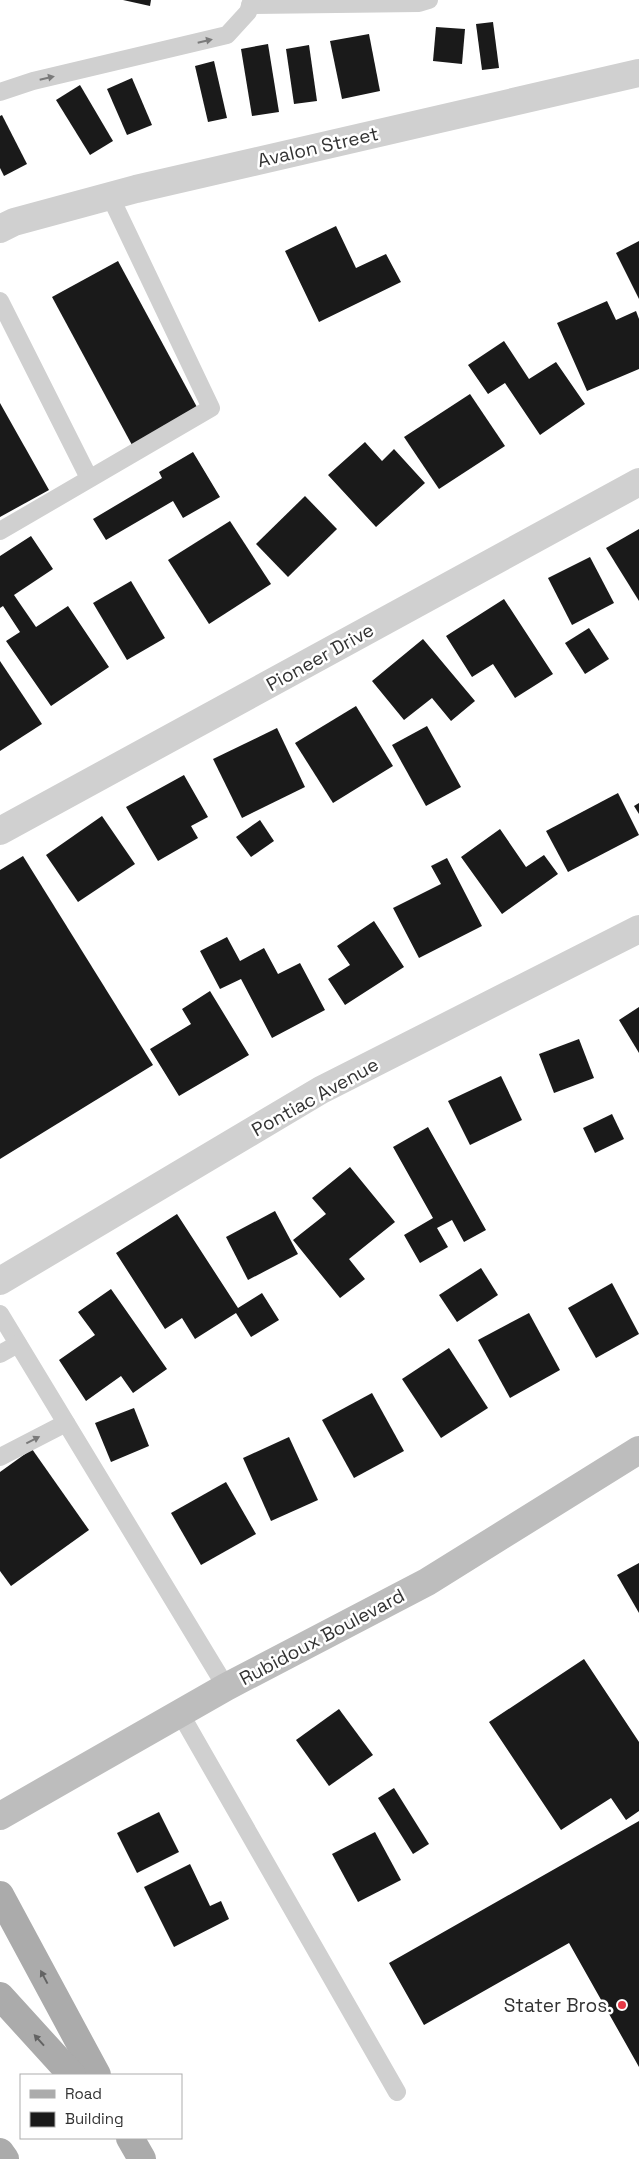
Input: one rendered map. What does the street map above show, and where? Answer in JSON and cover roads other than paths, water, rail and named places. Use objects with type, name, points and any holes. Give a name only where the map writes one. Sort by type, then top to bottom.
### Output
[{"type":"main road","name":"Rubidoux Boulevard","points":[[0,1816],[226,1687],[427,1582],[639,1450]]},
{"type":"main road","points":[[0,1894],[95,2074]]},
{"type":"main road","points":[[0,1996],[71,2074]]},
{"type":"main road","points":[[131,2139],[142,2159]]},
{"type":"main road","points":[[0,2152],[4,2159]]},
{"type":"street","name":"Avalon Street","points":[[0,229],[14,222],[110,196],[639,74]]},
{"type":"street","name":"Pioneer Drive","points":[[0,831],[639,482]]},
{"type":"street","name":"Pontiac Avenue","points":[[0,1281],[321,1090],[639,929]]},
{"type":"lane","points":[[0,92],[33,81],[227,35],[248,12],[251,3],[419,3],[429,0]]},
{"type":"lane","points":[[0,530],[211,408],[110,196]]},
{"type":"lane","points":[[0,301],[89,478]]},
{"type":"lane","points":[[0,1314],[226,1687]]},
{"type":"lane","points":[[0,1354],[18,1344]]},
{"type":"lane","points":[[0,1457],[66,1423]]},
{"type":"lane","points":[[180,1713],[397,2092]]},
{"type":"place","name":"Stater Bros.","points":[[622,2005]]}]
